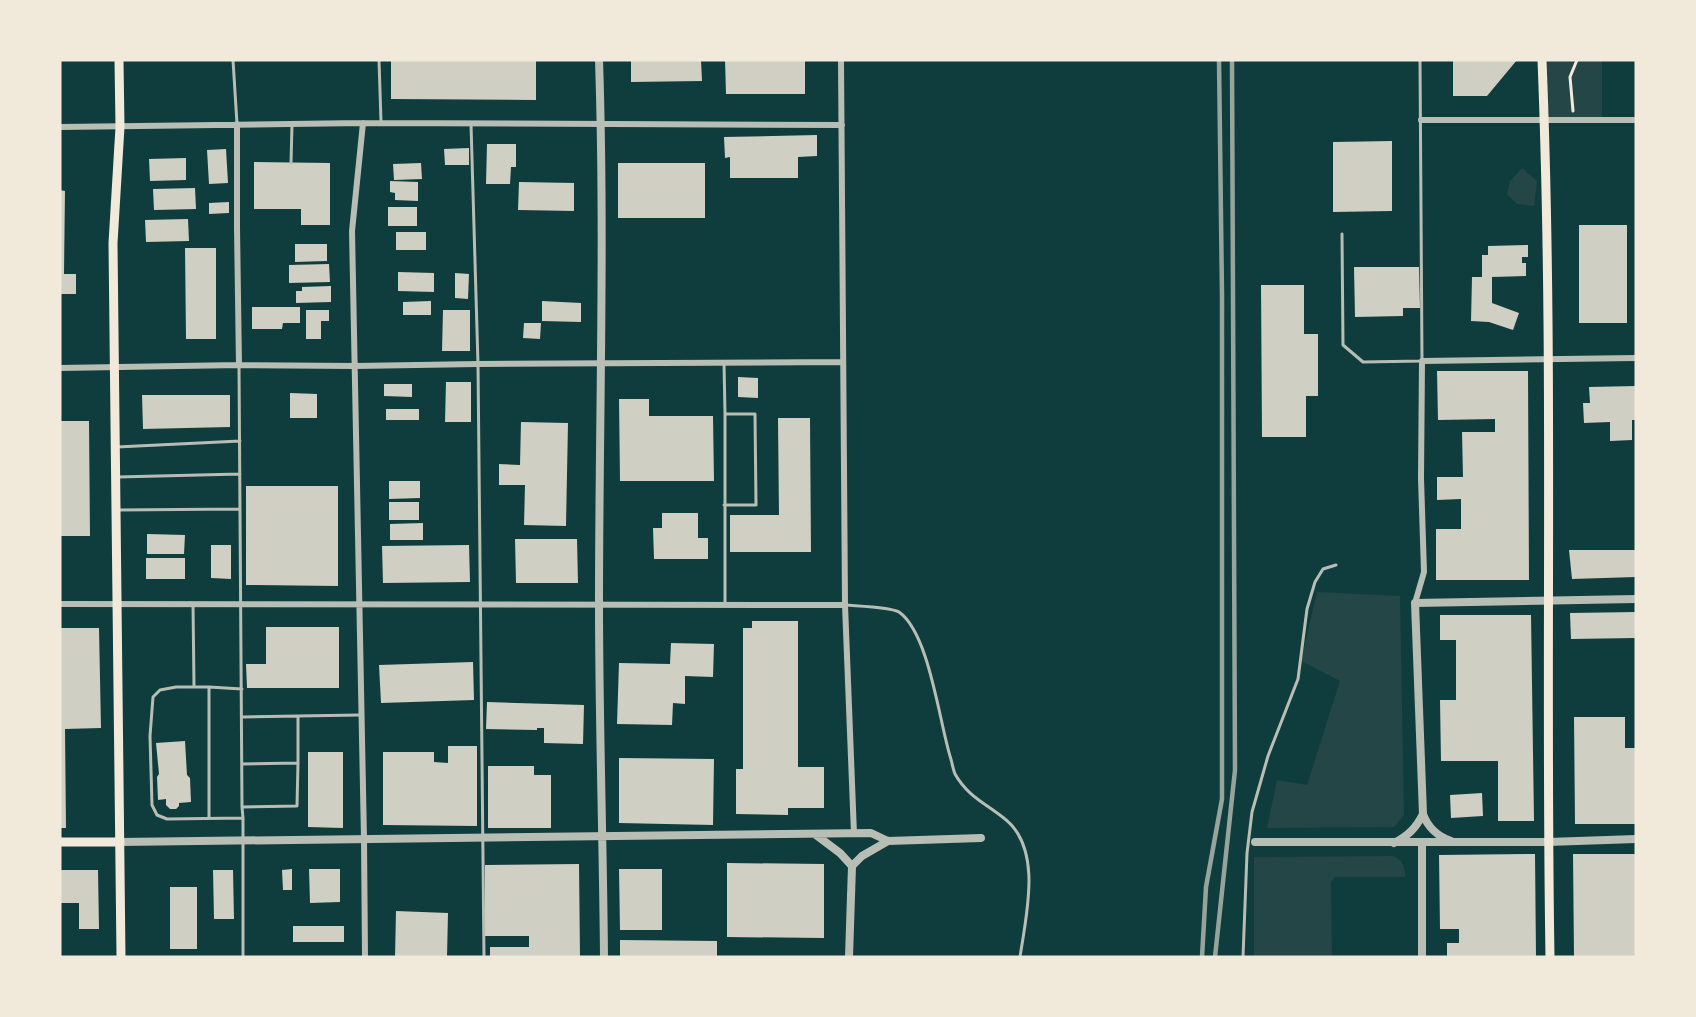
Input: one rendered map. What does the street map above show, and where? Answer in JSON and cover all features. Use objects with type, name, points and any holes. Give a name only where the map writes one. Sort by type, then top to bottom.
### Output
[{"type":"main road","points":[[119,60],[120,127],[113,243],[122,957]]},
{"type":"main road","points":[[1542,60],[1548,359],[1550,957]]},
{"type":"main road","points":[[60,842],[120,842]]},
{"type":"street","points":[[599,60],[602,364],[599,605],[604,957]]},
{"type":"street","points":[[841,60],[845,605],[854,834]]},
{"type":"street","points":[[1420,120],[1636,120]]},
{"type":"street","points":[[60,127],[363,123],[842,124]]},
{"type":"street","points":[[363,123],[352,231],[365,957]]},
{"type":"street","points":[[237,124],[239,365]]},
{"type":"street","points":[[1458,843],[1434,832],[1423,814],[1415,603],[1424,572],[1421,478],[1422,361],[1636,358]]},
{"type":"street","points":[[60,368],[843,362]]},
{"type":"street","points":[[1415,603],[1636,599]]},
{"type":"street","points":[[60,604],[845,605]]},
{"type":"street","points":[[1394,843],[1411,833],[1423,814]]},
{"type":"street","points":[[120,842],[871,833],[888,841],[981,838]]},
{"type":"street","points":[[816,835],[840,853],[852,866]]},
{"type":"street","points":[[1255,842],[1458,843],[1636,839]]},
{"type":"street","points":[[849,957],[852,866],[862,856],[888,841]]},
{"type":"street","points":[[1422,843],[1422,957]]},
{"type":"lane","points":[[233,60],[237,124]]},
{"type":"lane","points":[[379,60],[381,123]]},
{"type":"lane","points":[[1342,234],[1343,345],[1363,362],[1422,361],[1420,60]]},
{"type":"lane","points":[[291,163],[292,124]]},
{"type":"lane","points":[[471,124],[478,364],[484,957]]},
{"type":"lane","points":[[724,363],[725,605]]},
{"type":"lane","points":[[239,365],[243,957]]},
{"type":"lane","points":[[724,505],[756,505],[755,414],[725,414]]},
{"type":"lane","points":[[115,447],[240,441]]},
{"type":"lane","points":[[116,477],[240,474]]},
{"type":"lane","points":[[116,510],[240,509]]},
{"type":"lane","points":[[1243,957],[1246,853],[1252,812],[1268,756],[1298,680],[1307,609],[1315,582],[1323,569],[1335,565]]},
{"type":"lane","points":[[193,604],[194,686]]},
{"type":"lane","points":[[845,605],[898,611],[916,632],[927,660],[955,773],[967,790],[981,803],[1008,821],[1021,836],[1027,852],[1029,877],[1020,957]]},
{"type":"lane","points":[[242,689],[194,686],[160,690],[153,697],[150,736],[152,805],[158,815],[167,819],[243,818]]},
{"type":"lane","points":[[209,687],[209,818]]},
{"type":"lane","points":[[242,717],[362,715]]},
{"type":"lane","points":[[242,807],[297,806],[298,716]]},
{"type":"lane","points":[[243,764],[298,763]]},
{"type":"path","points":[[1574,121],[1570,77],[1577,60]]},
{"type":"shaded area","points":[[1542,60],[1602,60],[1602,120],[1544,120]]},
{"type":"shaded area","points":[[1522,168],[1537,181],[1534,206],[1517,204],[1507,194],[1510,181]]},
{"type":"shaded area","points":[[1317,592],[1400,596],[1404,815],[1394,827],[1267,828],[1277,780],[1307,785],[1340,681],[1301,661]]},
{"type":"shaded area","points":[[1393,856],[1401,862],[1406,877],[1335,877],[1331,882],[1332,957],[1254,957],[1254,857]]},
{"type":"building","points":[[391,60],[536,60],[536,100],[391,99]]},
{"type":"building","points":[[631,60],[701,60],[702,81],[631,82]]},
{"type":"building","points":[[725,60],[805,60],[805,94],[726,94]]},
{"type":"building","points":[[1453,60],[1517,60],[1487,96],[1453,96]]},
{"type":"building","points":[[817,135],[817,156],[798,157],[798,178],[730,178],[730,157],[725,158],[724,137]]},
{"type":"building","points":[[1392,141],[1392,211],[1333,212],[1333,142]]},
{"type":"building","points":[[487,144],[516,144],[516,167],[511,167],[510,184],[486,184]]},
{"type":"building","points":[[469,148],[469,165],[445,165],[444,149]]},
{"type":"building","points":[[226,149],[228,183],[209,184],[207,150]]},
{"type":"building","points":[[186,158],[186,180],[150,181],[149,159]]},
{"type":"building","points":[[254,162],[330,163],[330,225],[301,225],[301,209],[254,209]]},
{"type":"building","points":[[421,163],[422,179],[394,180],[393,164]]},
{"type":"building","points":[[618,163],[705,163],[705,218],[618,218]]},
{"type":"building","points":[[390,181],[418,182],[418,201],[395,200],[395,193],[390,192]]},
{"type":"building","points":[[519,182],[574,183],[574,211],[518,210]]},
{"type":"building","points":[[195,188],[196,209],[154,210],[153,189]]},
{"type":"building","points":[[60,190],[65,191],[64,274],[76,274],[76,294],[60,294]]},
{"type":"building","points":[[229,202],[229,213],[209,214],[209,203]]},
{"type":"building","points":[[388,207],[417,207],[417,226],[388,226]]},
{"type":"building","points":[[188,219],[189,241],[146,242],[145,220]]},
{"type":"building","points":[[1579,225],[1627,225],[1627,323],[1579,323]]},
{"type":"building","points":[[396,232],[426,232],[426,250],[396,250]]},
{"type":"building","points":[[295,244],[327,244],[327,261],[295,262]]},
{"type":"building","points":[[1528,245],[1528,257],[1522,257],[1522,263],[1526,263],[1526,276],[1492,277],[1492,303],[1519,313],[1513,330],[1489,322],[1471,321],[1472,277],[1482,277],[1482,255],[1488,255],[1488,246]]},
{"type":"building","points":[[185,248],[216,248],[216,339],[186,339]]},
{"type":"building","points":[[329,264],[330,282],[289,283],[289,265]]},
{"type":"building","points":[[1354,267],[1419,267],[1420,308],[1403,308],[1403,316],[1355,317]]},
{"type":"building","points":[[398,272],[434,273],[434,292],[398,291]]},
{"type":"building","points":[[455,273],[469,274],[468,299],[455,298]]},
{"type":"building","points":[[1261,285],[1304,285],[1304,334],[1318,334],[1318,396],[1306,396],[1306,437],[1262,437]]},
{"type":"building","points":[[331,286],[331,302],[296,303],[296,291],[302,291],[302,287]]},
{"type":"building","points":[[431,301],[431,315],[403,315],[403,302]]},
{"type":"building","points":[[542,301],[581,303],[581,322],[542,321]]},
{"type":"building","points":[[252,307],[300,307],[300,323],[283,323],[282,329],[252,329]]},
{"type":"building","points":[[306,310],[329,310],[329,321],[321,321],[321,339],[306,339]]},
{"type":"building","points":[[443,310],[470,310],[470,351],[442,351]]},
{"type":"building","points":[[524,323],[541,323],[540,339],[523,338]]},
{"type":"building","points":[[1437,371],[1528,371],[1529,580],[1436,580],[1436,529],[1461,529],[1461,499],[1437,500],[1437,477],[1463,477],[1462,432],[1495,432],[1495,419],[1438,420]]},
{"type":"building","points":[[738,377],[758,378],[758,398],[738,397]]},
{"type":"building","points":[[446,382],[471,382],[471,422],[445,422]]},
{"type":"building","points":[[384,384],[412,384],[412,397],[384,396]]},
{"type":"building","points":[[1636,386],[1636,420],[1632,420],[1632,440],[1610,441],[1610,422],[1584,423],[1583,403],[1590,403],[1589,387]]},
{"type":"building","points":[[290,393],[317,394],[317,418],[290,418]]},
{"type":"building","points":[[142,395],[230,395],[230,427],[143,429]]},
{"type":"building","points":[[619,399],[649,399],[649,416],[713,416],[714,481],[620,481]]},
{"type":"building","points":[[386,409],[419,409],[419,420],[386,420]]},
{"type":"building","points":[[778,418],[810,418],[811,552],[730,552],[730,515],[779,515]]},
{"type":"building","points":[[60,421],[89,421],[90,536],[60,536]]},
{"type":"building","points":[[521,422],[568,423],[566,526],[524,525],[525,485],[499,485],[499,464],[520,465]]},
{"type":"building","points":[[389,481],[420,481],[420,498],[389,499]]},
{"type":"building","points":[[246,486],[338,486],[338,586],[246,585]]},
{"type":"building","points":[[389,502],[419,502],[419,520],[389,520]]},
{"type":"building","points":[[662,513],[698,513],[698,538],[708,538],[708,559],[654,559],[653,528],[662,528]]},
{"type":"building","points":[[423,523],[423,540],[390,540],[390,524]]},
{"type":"building","points":[[147,534],[185,535],[184,554],[147,554]]},
{"type":"building","points":[[515,539],[577,539],[578,583],[516,583]]},
{"type":"building","points":[[211,545],[231,545],[231,579],[211,578]]},
{"type":"building","points":[[469,545],[470,582],[383,583],[382,546]]},
{"type":"building","points":[[1569,550],[1636,550],[1636,577],[1572,579]]},
{"type":"building","points":[[146,558],[185,558],[185,579],[146,579]]},
{"type":"building","points":[[1636,612],[1636,638],[1571,639],[1570,613]]},
{"type":"building","points":[[1440,615],[1531,615],[1534,821],[1498,821],[1498,761],[1441,761],[1440,700],[1456,700],[1456,640],[1440,640]]},
{"type":"building","points":[[752,621],[798,621],[798,767],[824,767],[824,808],[788,808],[788,815],[736,814],[736,769],[743,769],[743,628],[752,628]]},
{"type":"building","points":[[266,627],[339,627],[339,688],[247,688],[246,664],[266,664]]},
{"type":"building","points":[[60,628],[99,628],[101,728],[65,729],[66,828],[60,828]]},
{"type":"building","points":[[671,643],[714,644],[713,677],[685,676],[685,704],[673,703],[672,725],[617,724],[619,663],[670,664]]},
{"type":"building","points":[[473,662],[474,700],[381,703],[379,665]]},
{"type":"building","points":[[487,702],[584,705],[583,744],[544,743],[544,728],[537,728],[537,730],[486,729]]},
{"type":"building","points":[[1574,717],[1625,717],[1625,748],[1636,748],[1636,824],[1575,824]]},
{"type":"building","points":[[185,741],[191,802],[179,803],[176,809],[170,809],[166,805],[166,799],[158,800],[157,777],[159,774],[156,743]]},
{"type":"building","points":[[448,746],[477,746],[477,826],[383,825],[383,752],[434,752],[434,762],[448,763]]},
{"type":"building","points":[[308,752],[343,752],[343,828],[308,827]]},
{"type":"building","points":[[619,758],[714,759],[713,825],[619,823]]},
{"type":"building","points":[[488,766],[534,766],[534,775],[551,775],[551,828],[488,828]]},
{"type":"building","points":[[1482,793],[1483,816],[1451,818],[1450,795]]},
{"type":"building","points":[[1535,854],[1536,957],[1447,957],[1447,943],[1459,943],[1459,929],[1440,929],[1439,855]]},
{"type":"building","points":[[1573,854],[1636,854],[1636,957],[1574,957]]},
{"type":"building","points":[[727,863],[824,864],[824,938],[727,937]]},
{"type":"building","points":[[579,864],[580,957],[490,957],[490,947],[529,947],[529,936],[485,936],[485,865]]},
{"type":"building","points":[[292,869],[292,890],[283,890],[282,870]]},
{"type":"building","points":[[309,869],[340,869],[340,902],[310,903]]},
{"type":"building","points":[[619,869],[662,869],[662,930],[620,930]]},
{"type":"building","points":[[60,870],[98,870],[99,929],[79,929],[79,903],[60,903]]},
{"type":"building","points":[[213,870],[233,870],[234,919],[214,919]]},
{"type":"building","points":[[170,887],[197,887],[197,949],[170,949]]},
{"type":"building","points":[[396,911],[448,913],[447,957],[395,957]]},
{"type":"building","points":[[293,926],[344,926],[344,942],[293,942]]},
{"type":"building","points":[[620,940],[717,941],[717,957],[620,957]]},
{"type":"railway","points":[[1202,957],[1206,887],[1222,799],[1222,295],[1219,60]]},
{"type":"railway","points":[[1215,957],[1235,770],[1232,60]]}]
